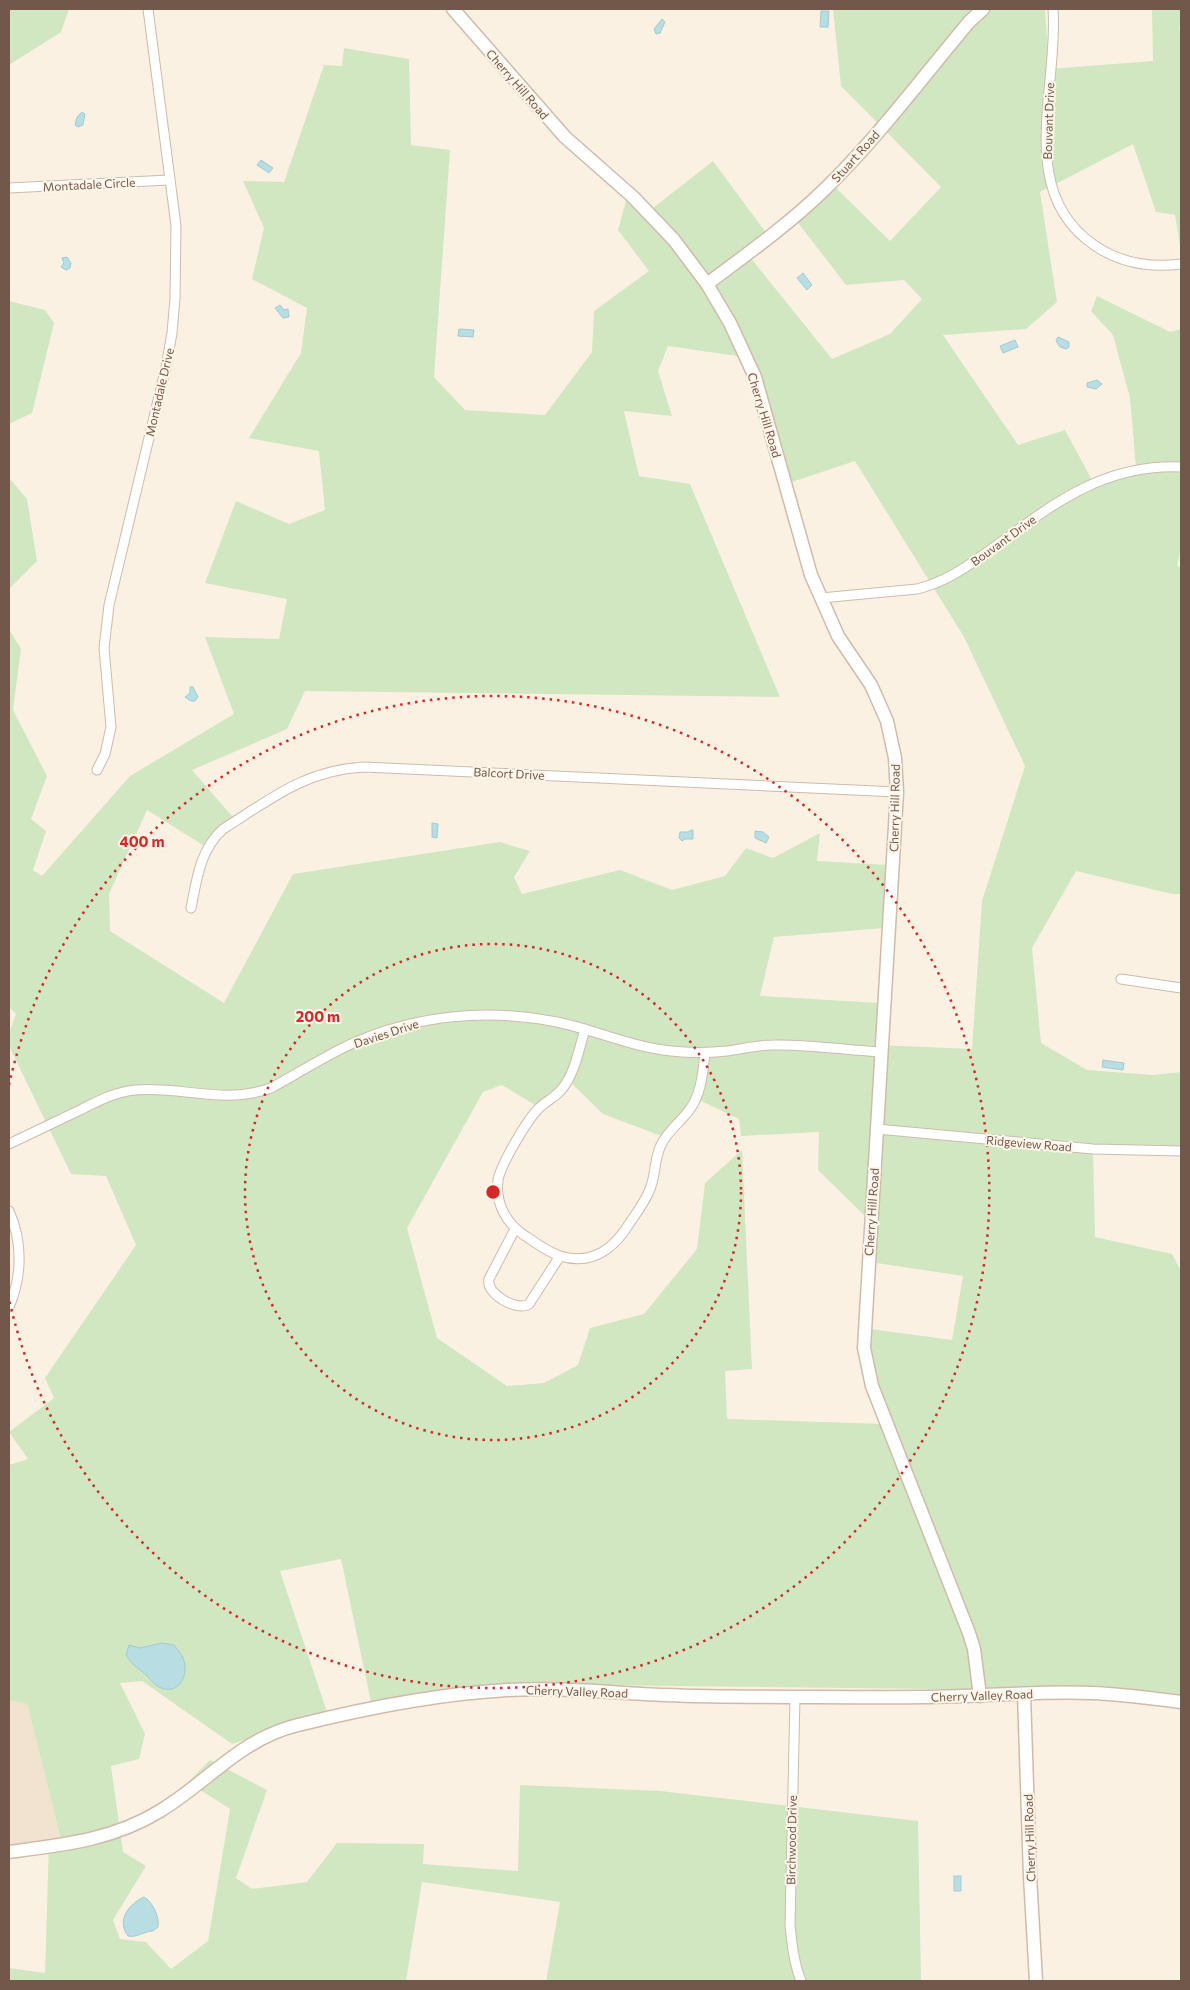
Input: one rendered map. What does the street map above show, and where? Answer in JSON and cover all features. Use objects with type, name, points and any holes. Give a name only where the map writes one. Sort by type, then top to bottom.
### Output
[{"type":"street","name":"Montadale Drive","points":[[97,770],[105,754],[111,727],[104,648],[109,605],[160,395],[172,333],[177,244],[176,226],[148,9]]},
{"type":"street","name":"Cherry Hill Road","points":[[453,9],[565,137],[651,214],[708,284],[730,323],[755,377],[811,575],[838,636],[871,685],[887,721],[895,758],[897,792],[864,1330],[867,1366],[872,1386],[970,1633],[980,1696]]},
{"type":"street","name":"Stuart Road","points":[[708,284],[778,230],[824,190],[856,156],[969,22],[983,9]]},
{"type":"street","name":"Bouvant Drive","points":[[1053,9],[1046,156],[1048,177],[1059,206],[1066,218],[1082,236],[1100,250],[1112,256],[1140,264],[1181,264]]},
{"type":"street","name":"Montadale Circle","points":[[9,188],[169,180]]},
{"type":"street","name":"Bouvant Drive","points":[[821,598],[931,586],[958,573],[1053,504],[1087,485],[1132,471],[1181,467]]},
{"type":"street","name":"Balcort Drive","points":[[191,908],[203,856],[215,837],[223,830],[303,780],[319,774],[347,768],[364,767],[897,792]]},
{"type":"street","points":[[1121,979],[1181,988]]},
{"type":"street","name":"Davies Drive","points":[[9,1144],[119,1093],[148,1089],[232,1096],[258,1093],[271,1088],[349,1045],[375,1034],[424,1020],[475,1015],[504,1015],[541,1019],[585,1029],[649,1048],[668,1051],[706,1053],[763,1045],[782,1045],[881,1052]]},
{"type":"street","points":[[585,1029],[569,1079],[555,1097],[534,1113],[501,1170],[498,1180],[499,1201],[503,1212],[515,1229],[560,1256],[572,1258],[592,1256],[604,1252],[621,1237],[650,1191],[656,1158],[665,1138],[687,1114],[698,1096],[706,1053]]},
{"type":"street","name":"Ridgeview Road","points":[[877,1129],[1093,1149],[1181,1151]]},
{"type":"street","points":[[9,1211],[16,1231],[20,1262],[15,1291],[9,1307]]},
{"type":"street","points":[[515,1229],[489,1279],[488,1288],[491,1292],[516,1306],[525,1307],[529,1304],[560,1256]]},
{"type":"street","name":"Cherry Valley Road","points":[[9,1852],[83,1842],[123,1830],[169,1805],[233,1755],[264,1736],[294,1725],[396,1703],[470,1692],[540,1689],[688,1696],[795,1697],[1091,1693],[1181,1702]]},
{"type":"street","name":"Cherry Hill Road","points":[[1024,1694],[1030,1876],[1036,1981]]},
{"type":"street","name":"Birchwood Drive","points":[[795,1697],[790,1925],[796,1967],[801,1981]]},
{"type":"shaded area","points":[[9,1700],[27,1704],[61,1841],[9,1850]]},
{"type":"green space","points":[[9,9],[69,9],[61,32],[9,65]]},
{"type":"green space","points":[[833,9],[1045,9],[1049,69],[1153,61],[1152,9],[1181,9],[1179,28],[1181,32],[1181,252],[1175,215],[1156,212],[1133,144],[1040,192],[1057,302],[1026,329],[943,335],[1018,445],[1065,430],[1093,482],[1136,467],[1130,398],[1113,335],[1091,311],[1097,296],[1170,332],[1181,329],[1181,547],[1177,566],[1181,567],[1181,894],[1172,894],[1076,871],[1032,948],[1041,1043],[1087,1070],[1153,1075],[1181,1072],[1181,1150],[1093,1151],[1095,1237],[1172,1254],[1181,1271],[1181,1703],[1020,1690],[583,1685],[371,1702],[341,1559],[280,1571],[327,1712],[232,1744],[142,1681],[120,1683],[145,1734],[139,1759],[111,1766],[123,1852],[146,1866],[113,1920],[120,1939],[146,1942],[171,1969],[208,1941],[230,1809],[188,1782],[210,1760],[267,1790],[236,1878],[252,1889],[307,1882],[337,1843],[424,1844],[423,1864],[518,1871],[520,1785],[660,1791],[918,1821],[921,1981],[546,1981],[560,1902],[422,1882],[406,1981],[9,1981],[9,1968],[45,1973],[49,1843],[61,1840],[27,1704],[9,1700],[9,1465],[28,1459],[9,1432],[54,1398],[45,1378],[136,1245],[106,1176],[71,1174],[9,1046],[9,1033],[16,1014],[9,1007],[9,629],[21,649],[13,710],[47,776],[31,819],[46,831],[33,870],[42,876],[130,776],[234,714],[205,637],[279,639],[287,599],[205,583],[236,501],[289,524],[325,510],[319,451],[249,438],[301,353],[307,308],[252,279],[264,228],[243,181],[284,182],[324,65],[342,66],[344,48],[409,59],[411,145],[450,150],[434,377],[465,410],[545,415],[592,352],[594,311],[649,271],[618,230],[628,193],[648,212],[713,161],[767,234],[746,252],[832,359],[890,334],[922,299],[904,280],[846,285],[792,215],[830,182],[890,241],[941,187],[841,86]],"holes":[[[668,346],[751,358],[792,482],[855,461],[964,637],[1025,766],[982,901],[972,1049],[877,1045],[879,1003],[760,996],[774,937],[884,928],[889,865],[817,861],[820,833],[773,858],[746,848],[725,876],[672,890],[620,870],[522,894],[514,877],[530,851],[500,842],[293,874],[224,1003],[110,931],[109,894],[147,810],[206,847],[238,823],[192,770],[287,729],[305,691],[780,697],[690,484],[639,476],[624,411],[672,416],[658,371]],[[569,1081],[603,1114],[664,1137],[697,1099],[739,1119],[741,1136],[819,1132],[818,1170],[868,1219],[863,1261],[963,1276],[952,1340],[863,1328],[885,1424],[727,1419],[725,1371],[752,1369],[742,1150],[705,1183],[697,1249],[644,1314],[590,1328],[578,1365],[544,1383],[507,1386],[437,1338],[407,1228],[483,1092],[502,1085],[540,1108]]]},
{"type":"green space","points":[[9,301],[45,310],[54,323],[32,413],[9,424]]},
{"type":"green space","points":[[9,478],[27,499],[37,561],[9,589]]},
{"type":"water","points":[[821,11],[829,11],[828,27],[820,27]]},
{"type":"water","points":[[662,19],[665,22],[660,33],[656,34],[654,29]]},
{"type":"water","points":[[82,112],[85,114],[83,125],[78,127],[75,125],[77,117]]},
{"type":"water","points":[[261,160],[273,168],[269,173],[257,165]]},
{"type":"water","points":[[67,257],[71,263],[70,268],[66,270],[61,267],[64,263],[62,258]]},
{"type":"water","points":[[803,273],[812,285],[807,290],[797,278]]},
{"type":"water","points":[[280,305],[284,310],[288,309],[289,317],[283,318],[275,308]]},
{"type":"water","points":[[459,329],[474,330],[473,337],[458,336]]},
{"type":"water","points":[[1058,337],[1069,342],[1069,347],[1066,349],[1060,347],[1056,341]]},
{"type":"water","points":[[1015,340],[1018,347],[1003,353],[1000,346]]},
{"type":"water","points":[[1097,380],[1102,384],[1096,389],[1087,387],[1087,383]]},
{"type":"water","points":[[190,687],[193,687],[198,697],[195,701],[185,697],[190,693]]},
{"type":"water","points":[[432,823],[438,824],[437,838],[432,837]]},
{"type":"water","points":[[693,830],[693,839],[682,841],[679,838],[680,832]]},
{"type":"water","points":[[755,831],[763,832],[769,837],[766,843],[755,838]]},
{"type":"water","points":[[1103,1060],[1124,1063],[1123,1070],[1102,1067]]},
{"type":"water","points":[[162,1643],[174,1645],[185,1664],[184,1677],[172,1689],[157,1686],[126,1655],[129,1645],[140,1648]]},
{"type":"water","points":[[954,1876],[961,1876],[961,1891],[954,1891]]},
{"type":"water","points":[[144,1897],[155,1910],[158,1927],[153,1931],[128,1936],[123,1924],[126,1913],[133,1904]]}]
